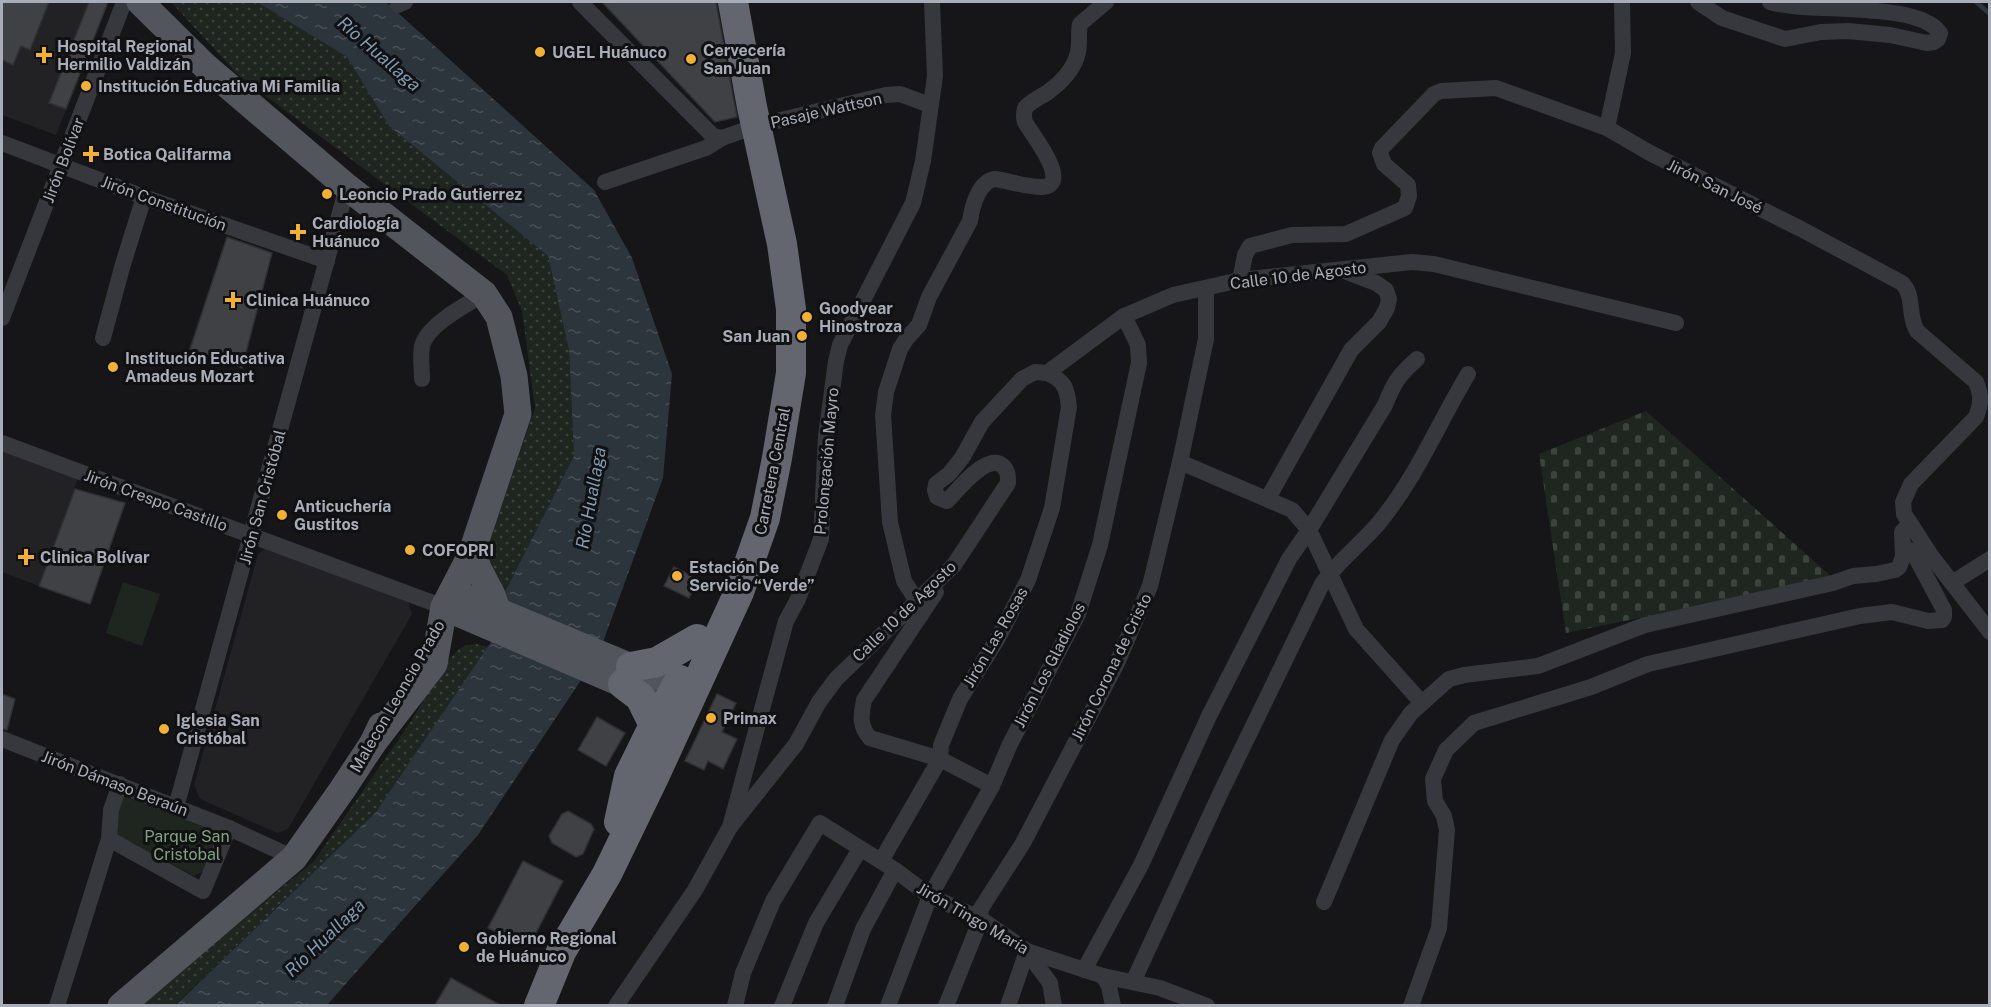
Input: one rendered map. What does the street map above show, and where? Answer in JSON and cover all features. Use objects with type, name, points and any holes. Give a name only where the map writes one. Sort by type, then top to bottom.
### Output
[{"type":"highway","name":"Carretera Central","points":[[539,1005],[561,952],[607,874],[671,705],[739,592],[759,540],[777,458],[790,373],[791,309],[782,244],[756,126],[733,2]]},
{"type":"highway","points":[[607,874],[629,776],[671,705],[714,601],[759,540]]},
{"type":"highway","points":[[671,705],[640,698],[621,673],[657,662],[697,639]]},
{"type":"main road","points":[[140,2],[205,66],[347,187],[484,294],[499,317],[514,376],[518,414],[471,555],[446,607],[497,616],[621,673],[671,705]]},
{"type":"main road","points":[[471,555],[492,595],[497,616]]},
{"type":"main road","name":"Malecon Leoncio Prado","points":[[121,1005],[294,858],[373,743],[434,664],[446,607]]},
{"type":"street","name":"Jirón Bolívar","points":[[2,318],[124,2]]},
{"type":"street","points":[[580,2],[713,136],[722,138]]},
{"type":"street","name":"Prolongación Mayro","points":[[616,1005],[695,890],[730,826],[786,621],[798,599],[821,539],[826,436],[840,345],[913,203],[923,161],[935,76],[932,2]]},
{"type":"street","points":[[917,601],[904,581],[890,522],[883,415],[886,392],[893,368],[904,344],[920,325],[929,297],[970,221],[971,212],[983,184],[995,178],[1041,187],[1051,182],[1053,178],[1050,163],[1026,123],[1025,108],[1031,100],[1047,93],[1062,81],[1076,61],[1079,50],[1080,24],[1106,2]]},
{"type":"street","points":[[1607,128],[1623,53],[1622,2]]},
{"type":"street","points":[[1698,2],[1722,18],[1785,39],[1821,32],[1848,31],[1890,35],[1927,44],[1938,39],[1940,33],[1929,23],[1903,14],[1781,5],[1770,2]]},
{"type":"street","name":"Jirón San José","points":[[1240,280],[1245,255],[1251,246],[1292,235],[1346,234],[1405,208],[1409,196],[1408,185],[1384,164],[1380,153],[1382,148],[1434,94],[1441,91],[1496,88],[1607,128],[1650,153],[1902,283],[1908,289],[1911,322],[1917,331],[1976,382],[1981,393],[1981,404],[1976,417],[1911,484],[1903,502],[1904,514],[1952,582],[1988,626]]},
{"type":"street","name":"Pasaje Wattson","points":[[605,182],[706,148],[722,138],[756,126],[886,95],[900,94],[930,105]]},
{"type":"street","name":"Jirón Constitución","points":[[2,143],[144,197],[327,261]]},
{"type":"street","name":"Jirón San Cristóbal","points":[[176,807],[347,187]]},
{"type":"street","points":[[103,338],[144,197]]},
{"type":"street","name":"Calle 10 de Agosto","points":[[730,826],[796,744],[819,702],[836,679],[954,565],[1008,483],[1008,475],[1004,466],[986,464],[978,469],[947,501],[937,498],[936,483],[949,474],[962,458],[982,422],[1023,379],[1035,372],[1047,373],[1124,315],[1173,295],[1240,280],[1412,262],[1434,264],[1676,323]]},
{"type":"street","points":[[1268,498],[1351,350],[1379,322],[1387,308],[1389,299],[1386,290],[1362,277],[1340,270]]},
{"type":"street","name":"Jirón Corona de Cristo","points":[[946,1005],[981,919],[980,910],[1023,843],[1117,663],[1150,586],[1180,462],[1206,339],[1206,289]]},
{"type":"street","points":[[422,379],[421,348],[425,338],[436,326],[484,294]]},
{"type":"street","name":"Jirón Los Gladiolos","points":[[888,1005],[930,896],[992,786],[1010,744],[1078,614],[1100,545],[1139,363],[1138,345],[1124,315]]},
{"type":"street","points":[[1084,970],[1141,865],[1209,716],[1289,559],[1386,405],[1393,383],[1417,359]]},
{"type":"street","name":"Jirón Las Rosas","points":[[835,1005],[862,929],[888,866],[940,759],[941,745],[960,699],[998,638],[1028,580],[1052,508],[1069,407],[1067,390],[1059,378],[1047,373]]},
{"type":"street","points":[[1133,982],[1225,784],[1322,585],[1329,573],[1378,524],[1400,493],[1431,446],[1445,412],[1468,374]]},
{"type":"street","name":"Jirón Crespo Castillo","points":[[2,443],[446,607]]},
{"type":"street","points":[[1180,462],[1292,510],[1309,530],[1356,629],[1422,703]]},
{"type":"street","points":[[1323,902],[1392,740],[1404,721],[1449,679],[1456,676],[1538,666],[1646,625],[1833,583],[1853,576],[1890,572],[1899,567],[1903,557],[1902,532],[1910,523]]},
{"type":"street","points":[[1410,1005],[1439,928],[1447,830],[1444,816],[1435,801],[1433,779],[1446,750],[1473,723],[1591,687],[1648,664],[1860,616],[1892,612],[1928,621],[1942,620],[1944,610],[1918,561],[1913,552],[1903,547]]},
{"type":"street","points":[[1952,582],[1989,559]]},
{"type":"street","points":[[954,565],[864,700],[861,715],[863,730],[870,738],[940,759],[992,786]]},
{"type":"street","name":"Jirón Dámaso Beraún","points":[[2,739],[229,828],[294,858]]},
{"type":"street","points":[[57,1005],[109,839],[111,810],[120,784]]},
{"type":"street","name":"Jirón Tingo María","points":[[735,1005],[743,973],[773,901],[820,823],[930,896],[981,919],[1027,951],[1103,976],[1160,988],[1207,1005]]},
{"type":"street","points":[[109,839],[203,891],[229,828]]},
{"type":"street","points":[[782,1005],[816,923],[860,849]]},
{"type":"street","points":[[1008,1005],[1027,951]]},
{"type":"street","points":[[1027,951],[1050,983],[1054,1005]]},
{"type":"street","points":[[1103,976],[1109,986],[1113,1005]]},
{"type":"street","points":[[1160,988],[1164,1005]]},
{"type":"shaded area","name":"Hospital Regional Hermilio Valdizán","points":[[2,2],[108,2],[56,135],[2,115]]},
{"type":"shaded area","points":[[2,450],[78,478],[39,586],[2,572]]},
{"type":"shaded area","points":[[268,547],[408,602],[412,614],[288,829],[277,833],[200,799],[194,785],[258,554]]},
{"type":"green space","points":[[171,2],[257,2],[347,57],[389,126],[548,256],[569,350],[574,456],[505,592],[488,570],[487,550],[535,408],[522,311],[507,275],[239,76]]},
{"type":"green space","points":[[1646,411],[1833,578],[1566,633],[1539,454]]},
{"type":"green space","points":[[123,582],[160,594],[142,646],[106,633]]},
{"type":"green space","points":[[477,644],[488,647],[376,812],[175,1005],[138,1006],[314,861],[412,720],[441,668],[459,649]]},
{"type":"green space","name":"Parque San Cristobal","points":[[126,796],[212,829],[216,837],[204,871],[194,876],[114,833],[121,797]]},
{"type":"water","name":"Río Huallaga","points":[[257,2],[386,2],[594,190],[632,258],[672,374],[663,478],[599,653],[478,835],[327,1005],[175,1006],[376,812],[499,630],[505,592],[574,456],[569,350],[548,256],[389,126],[347,57]]},
{"type":"building","points":[[2,2],[49,2],[30,50],[21,46],[13,65],[2,60]]},
{"type":"building","points":[[89,2],[108,2],[66,109],[49,103]]},
{"type":"building","name":"Cervecería San Juan","points":[[602,2],[716,2],[737,117],[715,122]]},
{"type":"building","name":"Clinica Huánuco","points":[[227,237],[272,253],[242,368],[190,349]]},
{"type":"building","points":[[75,489],[125,503],[90,604],[39,586]]},
{"type":"building","points":[[674,567],[698,579],[689,598],[664,586]]},
{"type":"building","points":[[2,694],[15,699],[7,730],[2,729]]},
{"type":"building","points":[[717,694],[736,703],[722,732],[737,739],[723,769],[708,761],[704,770],[685,761]]},
{"type":"building","points":[[597,717],[625,733],[606,766],[578,750]]},
{"type":"building","points":[[568,811],[591,824],[594,829],[583,854],[576,857],[552,843],[549,836],[562,814]]},
{"type":"building","points":[[523,861],[563,881],[528,948],[488,928]]},
{"type":"building","points":[[451,978],[500,1005],[435,1005]]},
{"type":"waterway","points":[[1976,2],[1990,14]]},
{"type":"place","name":"UGEL Huánuco","points":[[540,52]]},
{"type":"place","name":"Hospital Regional Hermilio Valdizán","points":[[44,55]]},
{"type":"place","name":"Cervecería San Juan","points":[[691,59]]},
{"type":"place","name":"Institución Educativa Mi Familia","points":[[86,86]]},
{"type":"place","name":"Botica Qalifarma","points":[[91,154]]},
{"type":"place","name":"Leoncio Prado Gutierrez","points":[[327,194]]},
{"type":"place","name":"Cardiología Huánuco","points":[[298,232]]},
{"type":"place","name":"Clinica Huánuco","points":[[233,300]]},
{"type":"place","name":"Goodyear Hinostroza","points":[[807,317]]},
{"type":"place","name":"San Juan","points":[[802,336]]},
{"type":"place","name":"Institución Educativa Amadeus Mozart","points":[[113,367]]},
{"type":"place","name":"Anticuchería Gustitos","points":[[282,515]]},
{"type":"place","name":"COFOPRI","points":[[410,550]]},
{"type":"place","name":"Clinica Bolívar","points":[[26,557]]},
{"type":"place","name":"Estación De Servicio “Verde”","points":[[677,576]]},
{"type":"place","name":"Primax","points":[[711,718]]},
{"type":"place","name":"Iglesia San Cristóbal","points":[[164,729]]},
{"type":"place","name":"Gobierno Regional de Huánuco","points":[[464,947]]}]
